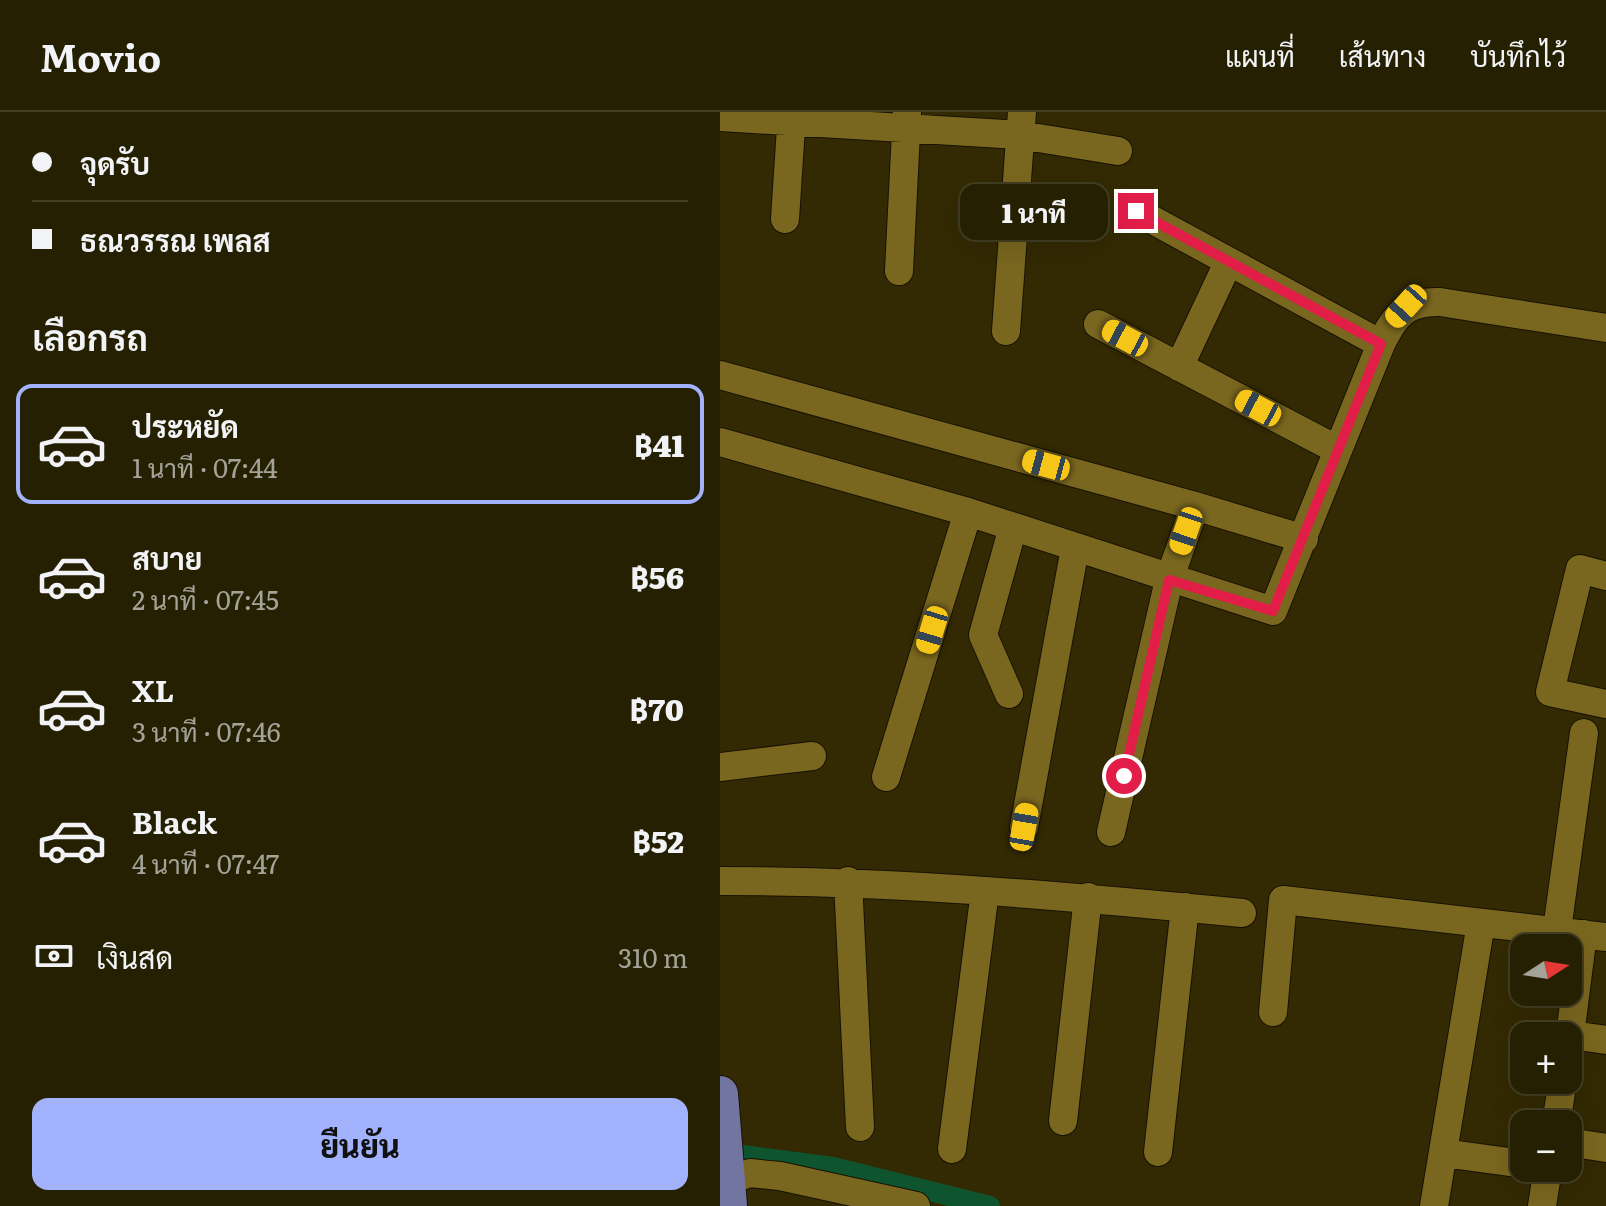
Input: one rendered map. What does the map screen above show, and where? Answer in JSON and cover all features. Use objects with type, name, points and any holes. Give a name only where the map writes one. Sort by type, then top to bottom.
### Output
[{"type":"main road","points":[[721,1110],[726,1184]]},
{"type":"street","points":[[720,117],[1021,124],[1118,151]]},
{"type":"street","points":[[785,219],[792,117]]},
{"type":"street","points":[[899,271],[907,120]]},
{"type":"street","points":[[1006,331],[1021,124]]},
{"type":"street","points":[[1136,211],[1381,344]]},
{"type":"street","points":[[1179,367],[1228,263]]},
{"type":"street","points":[[720,442],[968,512],[1169,580],[1273,611],[1381,344],[1393,321],[1406,306],[1422,301],[1606,328]]},
{"type":"street","points":[[1098,324],[1336,449]]},
{"type":"street","points":[[720,375],[1304,539]]},
{"type":"street","points":[[1111,832],[1169,580],[1195,506]]},
{"type":"street","points":[[886,777],[968,512]]},
{"type":"street","points":[[1009,694],[983,635],[1013,527]]},
{"type":"street","points":[[1024,827],[1075,548]]},
{"type":"street","points":[[1606,576],[1580,569],[1550,692],[1606,704]]},
{"type":"street","points":[[1273,1012],[1283,900],[1582,934],[1584,733]]},
{"type":"street","points":[[720,767],[812,756]]},
{"type":"street","points":[[720,881],[848,881],[1088,897],[1242,913]]},
{"type":"street","points":[[848,881],[860,1127]]},
{"type":"street","points":[[952,1149],[985,891]]},
{"type":"street","points":[[1063,1121],[1088,897]]},
{"type":"street","points":[[1158,1152],[1185,907]]},
{"type":"street","points":[[1434,1206],[1481,923]]},
{"type":"street","points":[[1582,1042],[1606,1040]]},
{"type":"street","points":[[1582,1144],[1606,1148]]},
{"type":"street","points":[[1443,1153],[1510,1162]]},
{"type":"street","points":[[726,1184],[750,1173],[780,1176],[916,1206]]},
{"type":"street","points":[[1542,1206],[1546,1182]]},
{"type":"waterway","points":[[720,1152],[833,1167],[990,1206]]},
{"type":"route","points":[[1124,776],[1169,580],[1273,611],[1381,344],[1136,211]]}]
